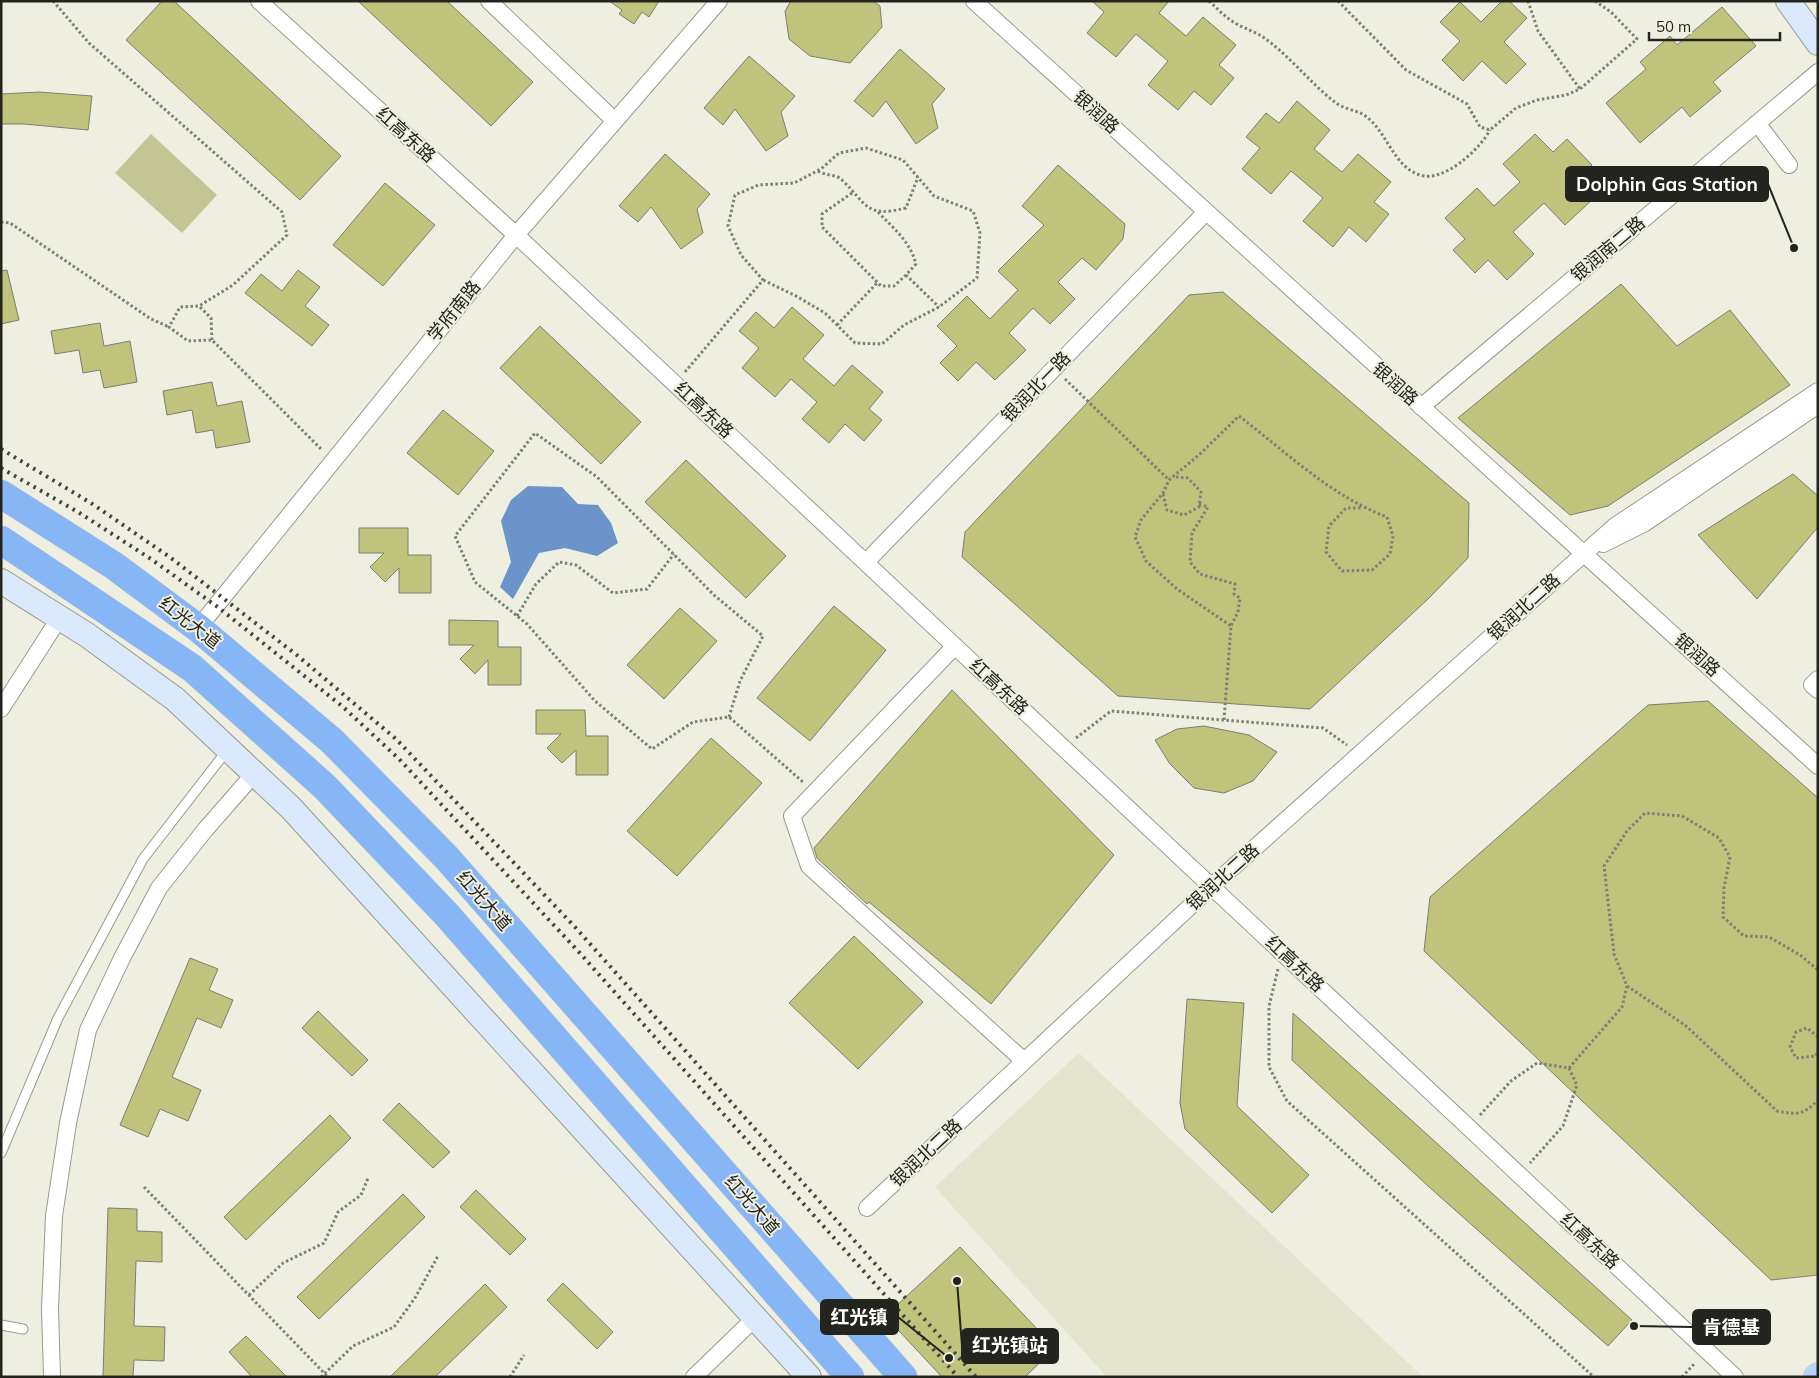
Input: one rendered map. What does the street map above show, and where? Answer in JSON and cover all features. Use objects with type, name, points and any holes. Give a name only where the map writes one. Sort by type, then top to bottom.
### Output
[{"type":"highway","name":"红光大道","points":[[1,494],[113,565],[198,628],[332,741],[446,857],[903,1377]]},
{"type":"highway","name":"红光大道","points":[[1,540],[192,668],[325,787],[447,915],[850,1377]]},
{"type":"main road","points":[[1788,1],[1818,43]]},
{"type":"main road","points":[[1,581],[87,634],[175,699],[291,808],[808,1377]]},
{"type":"street","name":"红高东路","points":[[259,1],[675,383],[1735,1377]]},
{"type":"street","points":[[489,1],[615,121]]},
{"type":"street","name":"学府南路","points":[[198,628],[516,235],[719,1]]},
{"type":"street","name":"银润路","points":[[974,1],[1818,766]]},
{"type":"street","name":"银润南二路","points":[[1421,408],[1818,72]]},
{"type":"street","points":[[1757,123],[1789,165]]},
{"type":"street","name":"银润北一路","points":[[866,562],[1206,212]]},
{"type":"street","points":[[1585,553],[1615,526],[1818,391]]},
{"type":"street","points":[[1585,553],[1645,523],[1818,406]]},
{"type":"street","name":"银润北二路","points":[[867,1208],[1212,886],[1585,553]]},
{"type":"street","points":[[1,709],[60,617]]},
{"type":"street","points":[[955,646],[792,816],[809,866],[1024,1061]]},
{"type":"street","points":[[1818,679],[1812,685],[1818,690]]},
{"type":"street","points":[[52,1377],[50,1309],[54,1216],[68,1123],[88,1030],[122,958],[160,888],[205,830],[254,774]]},
{"type":"street","points":[[694,1377],[755,1318]]},
{"type":"lane","points":[[1,1153],[58,1018],[143,859],[228,749]]},
{"type":"lane","points":[[1,1325],[23,1329]]},
{"type":"path","points":[[53,1],[89,43],[282,212],[287,235],[233,285],[199,306],[180,307],[169,327]]},
{"type":"path","points":[[1209,1],[1229,19],[1261,36],[1291,59],[1338,104],[1365,116],[1389,142],[1404,166],[1422,176],[1442,174],[1463,160],[1483,143],[1490,130],[1516,108],[1537,100],[1566,95],[1580,90],[1637,40],[1611,12],[1595,1]]},
{"type":"path","points":[[1338,1],[1406,70],[1467,104],[1480,127],[1490,130]]},
{"type":"path","points":[[1528,1],[1538,31],[1580,90]]},
{"type":"path","points":[[866,148],[903,160],[934,196],[973,211],[980,233],[977,278],[939,307],[904,325],[882,344],[856,342],[825,313],[763,280],[741,255],[728,226],[735,195],[758,185],[794,183],[818,170],[839,152],[866,148]]},
{"type":"path","points":[[818,170],[822,174],[841,178],[865,206],[886,213],[906,208],[918,177]]},
{"type":"path","points":[[852,193],[822,214],[822,227],[881,286],[894,286],[916,264],[913,250],[876,210]]},
{"type":"path","points":[[1,222],[10,224],[188,341],[212,340]]},
{"type":"path","points":[[906,275],[939,307]]},
{"type":"path","points":[[675,383],[763,280]]},
{"type":"path","points":[[837,324],[878,282]]},
{"type":"path","points":[[199,306],[211,318],[212,340],[333,461]]},
{"type":"path","points":[[1054,368],[1169,480]]},
{"type":"path","points":[[1231,626],[1177,589],[1146,562],[1135,537],[1141,520],[1163,493],[1169,480],[1239,416],[1337,492],[1363,508],[1387,517],[1393,536],[1390,554],[1372,570],[1342,571],[1326,552],[1329,526],[1346,508],[1363,508]]},
{"type":"path","points":[[729,717],[740,680],[762,636],[714,595],[596,477],[535,434],[455,536],[475,582],[527,624],[595,701],[652,749],[692,722],[729,717],[814,792]]},
{"type":"path","points":[[1163,493],[1168,510],[1184,515],[1199,507],[1202,492],[1188,478],[1174,477]]},
{"type":"path","points":[[1199,504],[1208,506],[1192,533],[1190,562],[1200,574],[1235,584],[1234,594],[1240,598],[1238,612],[1231,626],[1224,720]]},
{"type":"path","points":[[517,616],[536,584],[559,562],[576,565],[613,593],[647,589],[674,554]]},
{"type":"path","points":[[1063,747],[1112,711],[1323,728],[1360,754]]},
{"type":"path","points":[[1818,970],[1800,955],[1769,937],[1744,936],[1724,917],[1724,888],[1730,857],[1719,838],[1682,816],[1645,813],[1626,831],[1604,866],[1614,954],[1627,986],[1685,1025],[1777,1111],[1793,1114],[1806,1111],[1818,1100]]},
{"type":"path","points":[[1282,952],[1269,1006],[1269,1067],[1287,1101],[1594,1377]]},
{"type":"path","points":[[1568,1068],[1622,1007],[1627,986]]},
{"type":"path","points":[[1818,1037],[1807,1028],[1796,1032],[1790,1047],[1796,1058],[1816,1056],[1818,1050]]},
{"type":"path","points":[[1468,1127],[1511,1081],[1537,1064],[1568,1068]]},
{"type":"path","points":[[1519,1175],[1563,1126],[1577,1085],[1568,1068]]},
{"type":"path","points":[[249,1295],[283,1263],[324,1243],[338,1212],[361,1195],[368,1178]]},
{"type":"path","points":[[144,1187],[328,1377]]},
{"type":"path","points":[[321,1377],[353,1346],[394,1327],[415,1298],[438,1256]]},
{"type":"path","points":[[510,1377],[524,1355]]},
{"type":"shaded area","points":[[1079,1053],[1423,1377],[1107,1377],[935,1187]]},
{"type":"green space","points":[[151,134],[217,195],[182,233],[115,173]]},
{"type":"water","points":[[528,486],[562,487],[578,504],[598,505],[611,523],[618,543],[597,556],[565,548],[539,553],[513,599],[500,587],[511,562],[501,521],[511,500]]},
{"type":"building","points":[[162,1],[174,1],[341,156],[300,200],[126,40]]},
{"type":"building","points":[[358,1],[447,1],[533,82],[491,126]]},
{"type":"building","points":[[609,1],[659,1],[649,17],[642,12],[634,24],[619,14],[622,10]]},
{"type":"building","points":[[791,1],[873,1],[880,6],[882,27],[850,63],[810,56],[789,39],[785,11]]},
{"type":"building","points":[[1092,1],[1169,1],[1159,13],[1186,36],[1203,17],[1236,45],[1219,65],[1234,78],[1211,105],[1194,91],[1178,110],[1148,85],[1168,61],[1136,34],[1116,57],[1087,33],[1104,12]]},
{"type":"building","points":[[1502,1],[1509,1],[1527,18],[1504,42],[1526,64],[1506,84],[1482,61],[1463,81],[1442,60],[1460,41],[1440,22],[1460,2],[1481,22]]},
{"type":"building","points":[[1722,7],[1756,46],[1713,82],[1721,91],[1690,117],[1682,107],[1640,143],[1606,103],[1646,69],[1640,62],[1670,36],[1677,45]]},
{"type":"building","points":[[900,49],[945,89],[932,104],[938,128],[916,144],[886,101],[873,117],[854,101]]},
{"type":"building","points":[[749,56],[795,96],[781,112],[788,136],[766,151],[735,109],[723,125],[704,108]]},
{"type":"building","points":[[39,92],[92,96],[88,130],[24,124],[1,124],[1,94]]},
{"type":"building","points":[[1297,101],[1330,130],[1314,149],[1342,172],[1358,154],[1391,182],[1374,202],[1389,214],[1366,242],[1349,227],[1333,247],[1303,221],[1323,198],[1291,171],[1271,194],[1242,169],[1260,148],[1246,137],[1266,113],[1279,123]]},
{"type":"building","points":[[1535,134],[1553,152],[1567,139],[1592,165],[1576,180],[1594,198],[1565,225],[1544,203],[1513,232],[1534,254],[1507,280],[1488,260],[1475,273],[1453,250],[1465,239],[1445,218],[1477,188],[1494,206],[1520,182],[1503,164]]},
{"type":"building","points":[[665,154],[710,194],[697,209],[703,233],[681,249],[651,207],[638,222],[619,206]]},
{"type":"building","points":[[1058,165],[1125,224],[1123,239],[1096,270],[1082,258],[1058,282],[1075,299],[1050,324],[1033,308],[1009,333],[1026,350],[995,380],[976,362],[958,381],[940,363],[957,346],[937,326],[967,296],[990,319],[1018,290],[998,271],[1044,225],[1022,206]]},
{"type":"building","points":[[385,183],[435,225],[383,286],[333,245]]},
{"type":"building","points":[[7,270],[19,320],[1,324],[1,271]]},
{"type":"building","points":[[298,270],[320,287],[305,306],[329,325],[312,346],[245,293],[261,274],[282,291]]},
{"type":"building","points":[[1621,284],[1677,346],[1730,310],[1790,385],[1608,506],[1570,515],[1458,418]]},
{"type":"building","points":[[1223,292],[1469,503],[1468,558],[1428,599],[1310,709],[1118,696],[962,557],[965,532],[1189,295]]},
{"type":"building","points":[[792,307],[824,335],[803,359],[834,386],[852,365],[883,392],[869,409],[882,420],[864,441],[845,424],[829,443],[802,419],[817,402],[791,379],[775,397],[742,368],[759,348],[739,331],[756,312],[774,328]]},
{"type":"building","points":[[100,323],[104,346],[130,341],[137,382],[104,388],[100,370],[83,373],[79,350],[55,354],[51,331]]},
{"type":"building","points":[[540,326],[641,422],[601,464],[500,368]]},
{"type":"building","points":[[212,382],[217,406],[242,401],[250,442],[216,448],[213,430],[196,433],[192,410],[167,415],[163,391]]},
{"type":"building","points":[[443,410],[494,451],[458,495],[407,453]]},
{"type":"building","points":[[686,460],[786,556],[746,598],[645,502]]},
{"type":"building","points":[[1793,474],[1818,496],[1818,527],[1757,599],[1698,535]]},
{"type":"building","points":[[359,528],[408,528],[408,555],[431,555],[431,593],[399,593],[399,568],[385,582],[370,567],[384,553],[359,553]]},
{"type":"building","points":[[834,606],[886,650],[810,741],[757,698]]},
{"type":"building","points":[[680,608],[717,641],[664,699],[627,665]]},
{"type":"building","points":[[449,620],[498,621],[498,647],[521,647],[521,685],[488,685],[488,660],[475,674],[460,659],[474,645],[449,645]]},
{"type":"building","points":[[952,690],[1114,855],[991,1004],[869,902],[867,904],[817,858],[814,848]]},
{"type":"building","points":[[1708,701],[1818,798],[1818,1275],[1771,1280],[1424,951],[1430,897],[1648,705]]},
{"type":"building","points":[[536,710],[585,710],[586,736],[608,736],[608,775],[576,775],[576,750],[562,763],[547,748],[561,734],[536,734]]},
{"type":"building","points":[[1204,726],[1249,735],[1277,752],[1253,781],[1224,793],[1194,788],[1170,764],[1155,740],[1177,729]]},
{"type":"building","points":[[711,738],[762,783],[677,876],[627,831]]},
{"type":"building","points":[[854,936],[923,1002],[858,1069],[789,1003]]},
{"type":"building","points":[[190,958],[218,969],[209,990],[233,1000],[221,1028],[197,1018],[172,1077],[201,1090],[188,1121],[160,1109],[148,1137],[120,1125]]},
{"type":"building","points":[[1187,999],[1244,1003],[1237,1106],[1309,1175],[1272,1213],[1185,1129],[1180,1103]]},
{"type":"building","points":[[318,1011],[368,1060],[352,1076],[302,1028]]},
{"type":"building","points":[[1293,1013],[1632,1320],[1608,1346],[1428,1186],[1292,1060]]},
{"type":"building","points":[[399,1103],[450,1152],[433,1168],[383,1120]]},
{"type":"building","points":[[330,1115],[351,1138],[246,1240],[224,1217]]},
{"type":"building","points":[[476,1190],[526,1239],[510,1255],[460,1207]]},
{"type":"building","points":[[403,1194],[425,1217],[319,1319],[297,1297]]},
{"type":"building","points":[[108,1208],[137,1209],[137,1231],[162,1232],[162,1262],[136,1261],[134,1326],[165,1327],[164,1361],[134,1360],[133,1377],[103,1377]]},
{"type":"building","points":[[960,1247],[1055,1348],[1025,1377],[942,1377],[885,1316]]},
{"type":"building","points":[[563,1283],[613,1332],[597,1349],[547,1300]]},
{"type":"building","points":[[485,1284],[507,1307],[435,1377],[390,1377]]},
{"type":"building","points":[[246,1336],[287,1377],[252,1377],[229,1352]]},
{"type":"railway","points":[[1,449],[91,503],[171,558],[298,656],[396,739],[575,927],[976,1377]]},
{"type":"railway","points":[[1,468],[78,512],[151,559],[219,608],[342,706],[399,759],[578,951],[958,1377]]},
{"type":"place","name":"Dolphin Gas Station","points":[[1794,248]]},
{"type":"place","name":"红光镇站","points":[[957,1281]]},
{"type":"place","name":"肯德基","points":[[1634,1326]]},
{"type":"place","name":"红光镇","points":[[949,1358]]}]
